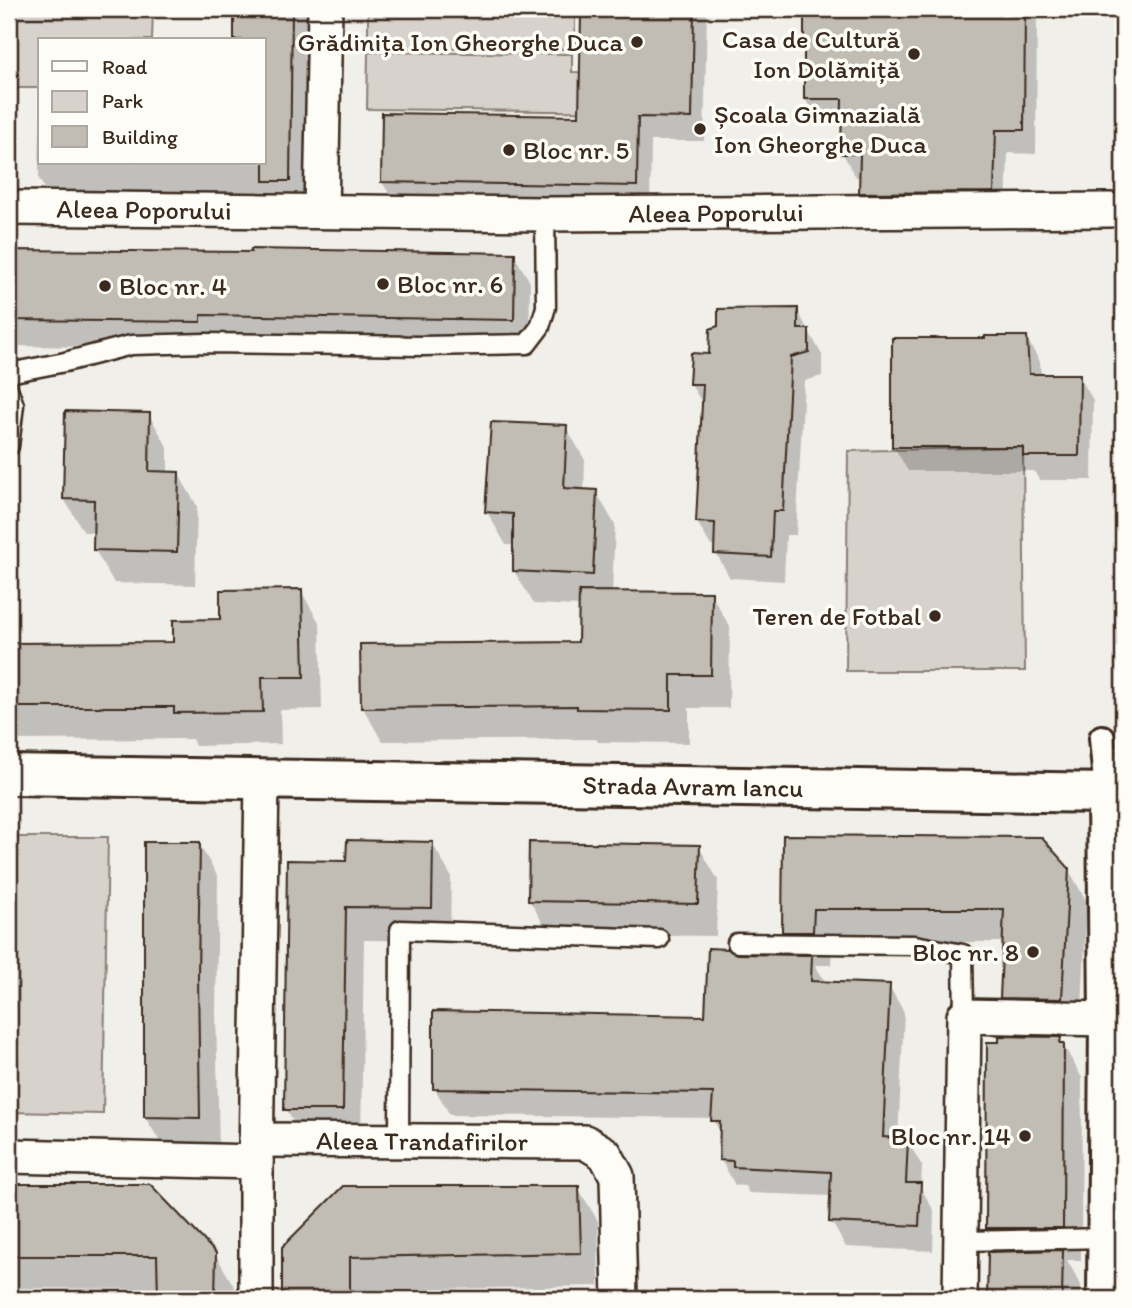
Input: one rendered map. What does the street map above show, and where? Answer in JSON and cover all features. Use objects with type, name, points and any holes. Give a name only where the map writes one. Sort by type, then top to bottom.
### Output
[{"type":"street","points":[[321,211],[325,9]]},
{"type":"street","name":"Aleea Poporului","points":[[9,208],[545,214],[1110,210]]},
{"type":"street","points":[[1102,738],[1115,792],[1116,913],[1109,1018],[1115,1238],[1107,1299]]},
{"type":"street","name":"Strada Avram Iancu","points":[[9,775],[1115,792]]},
{"type":"street","points":[[256,1299],[262,779]]},
{"type":"street","points":[[960,1299],[964,1016],[1109,1018]]},
{"type":"street","name":"Aleea Trandafirilor","points":[[9,1156],[256,1151],[399,1142],[585,1142],[606,1154],[617,1176],[620,1299]]},
{"type":"lane","points":[[9,373],[131,345],[527,344],[540,327],[546,307],[545,214]]},
{"type":"lane","points":[[9,391],[14,405],[9,446]]},
{"type":"lane","points":[[399,1142],[400,930],[659,939]]},
{"type":"lane","points":[[737,943],[915,946],[963,954],[964,1016]]},
{"type":"lane","points":[[961,1241],[1115,1238]]},
{"type":"green space","points":[[9,9],[153,9],[152,38],[38,38],[38,88],[9,88]]},
{"type":"green space","points":[[368,9],[575,9],[575,49],[368,47]]},
{"type":"green space","points":[[368,52],[572,54],[572,72],[638,73],[638,112],[367,109]]},
{"type":"green space","points":[[1023,447],[1025,671],[846,671],[848,451]]},
{"type":"green space","points":[[9,837],[108,837],[103,1114],[9,1112]]},
{"type":"building","points":[[234,9],[292,9],[290,181],[264,181],[266,38],[234,38]]},
{"type":"building","points":[[595,9],[694,9],[692,118],[638,117],[637,186],[381,182],[382,113],[579,116],[581,15],[595,15]]},
{"type":"building","name":"Casa de Cultură Ion Dolămiță","points":[[804,9],[1025,9],[1024,130],[996,130],[994,192],[859,193],[860,154],[841,154],[842,99],[804,99]]},
{"type":"building","points":[[251,249],[515,253],[514,320],[201,315],[201,322],[9,320],[9,250],[251,252]]},
{"type":"building","points":[[798,308],[798,329],[809,329],[809,352],[791,357],[783,511],[773,511],[771,557],[714,554],[715,523],[696,522],[703,384],[689,384],[691,353],[709,354],[710,329],[718,326],[718,309]]},
{"type":"building","points":[[1027,336],[1029,374],[1080,374],[1079,456],[1023,456],[1023,447],[892,447],[892,338]]},
{"type":"building","points":[[65,411],[150,413],[149,471],[179,472],[177,552],[93,550],[94,500],[63,499]]},
{"type":"building","points":[[491,422],[567,425],[564,488],[597,490],[593,575],[513,571],[513,514],[485,512]]},
{"type":"building","points":[[302,589],[304,677],[262,677],[263,712],[174,713],[174,707],[9,707],[9,643],[173,642],[173,620],[220,619],[220,590]]},
{"type":"building","points":[[579,591],[712,592],[711,675],[671,675],[671,710],[577,709],[577,706],[361,708],[360,644],[578,642]]},
{"type":"building","name":"Bloc nr. 8","points":[[783,835],[1041,837],[1069,868],[1062,999],[1000,998],[1004,909],[814,909],[813,932],[782,932]]},
{"type":"building","points":[[347,840],[433,842],[432,908],[346,907],[343,1110],[284,1110],[287,860],[346,861]]},
{"type":"building","points":[[144,842],[200,842],[200,1118],[144,1117]]},
{"type":"building","points":[[529,842],[700,845],[698,904],[528,901]]},
{"type":"building","points":[[708,948],[728,949],[737,954],[812,955],[811,981],[890,984],[883,1137],[908,1139],[906,1183],[921,1183],[919,1226],[829,1222],[831,1172],[733,1167],[733,1161],[719,1160],[720,1121],[711,1121],[713,1093],[433,1089],[433,1011],[705,1016]]},
{"type":"building","name":"Bloc nr. 14","points":[[999,1036],[1061,1037],[1060,1043],[1064,1043],[1063,1228],[986,1228],[987,1042],[999,1042]]},
{"type":"building","points":[[9,1184],[150,1184],[216,1253],[215,1299],[158,1299],[157,1256],[9,1256]]},
{"type":"building","points":[[343,1186],[579,1186],[581,1253],[350,1257],[350,1299],[282,1299],[282,1247]]},
{"type":"building","points":[[1063,1250],[1062,1299],[987,1299],[988,1252]]},
{"type":"place","name":"Grădinița Ion Gheorghe Duca","points":[[637,42]]},
{"type":"place","name":"Casa de Cultură Ion Dolămiță","points":[[914,54]]},
{"type":"place","name":"Școala Gimnazială Ion Gheorghe Duca","points":[[700,129]]},
{"type":"place","name":"Bloc nr. 5","points":[[509,150]]},
{"type":"place","name":"Bloc nr. 6","points":[[383,284]]},
{"type":"place","name":"Bloc nr. 4","points":[[105,286]]},
{"type":"place","name":"Teren de Fotbal","points":[[935,616]]},
{"type":"place","name":"Bloc nr. 8","points":[[1033,952]]},
{"type":"place","name":"Bloc nr. 14","points":[[1025,1136]]}]
